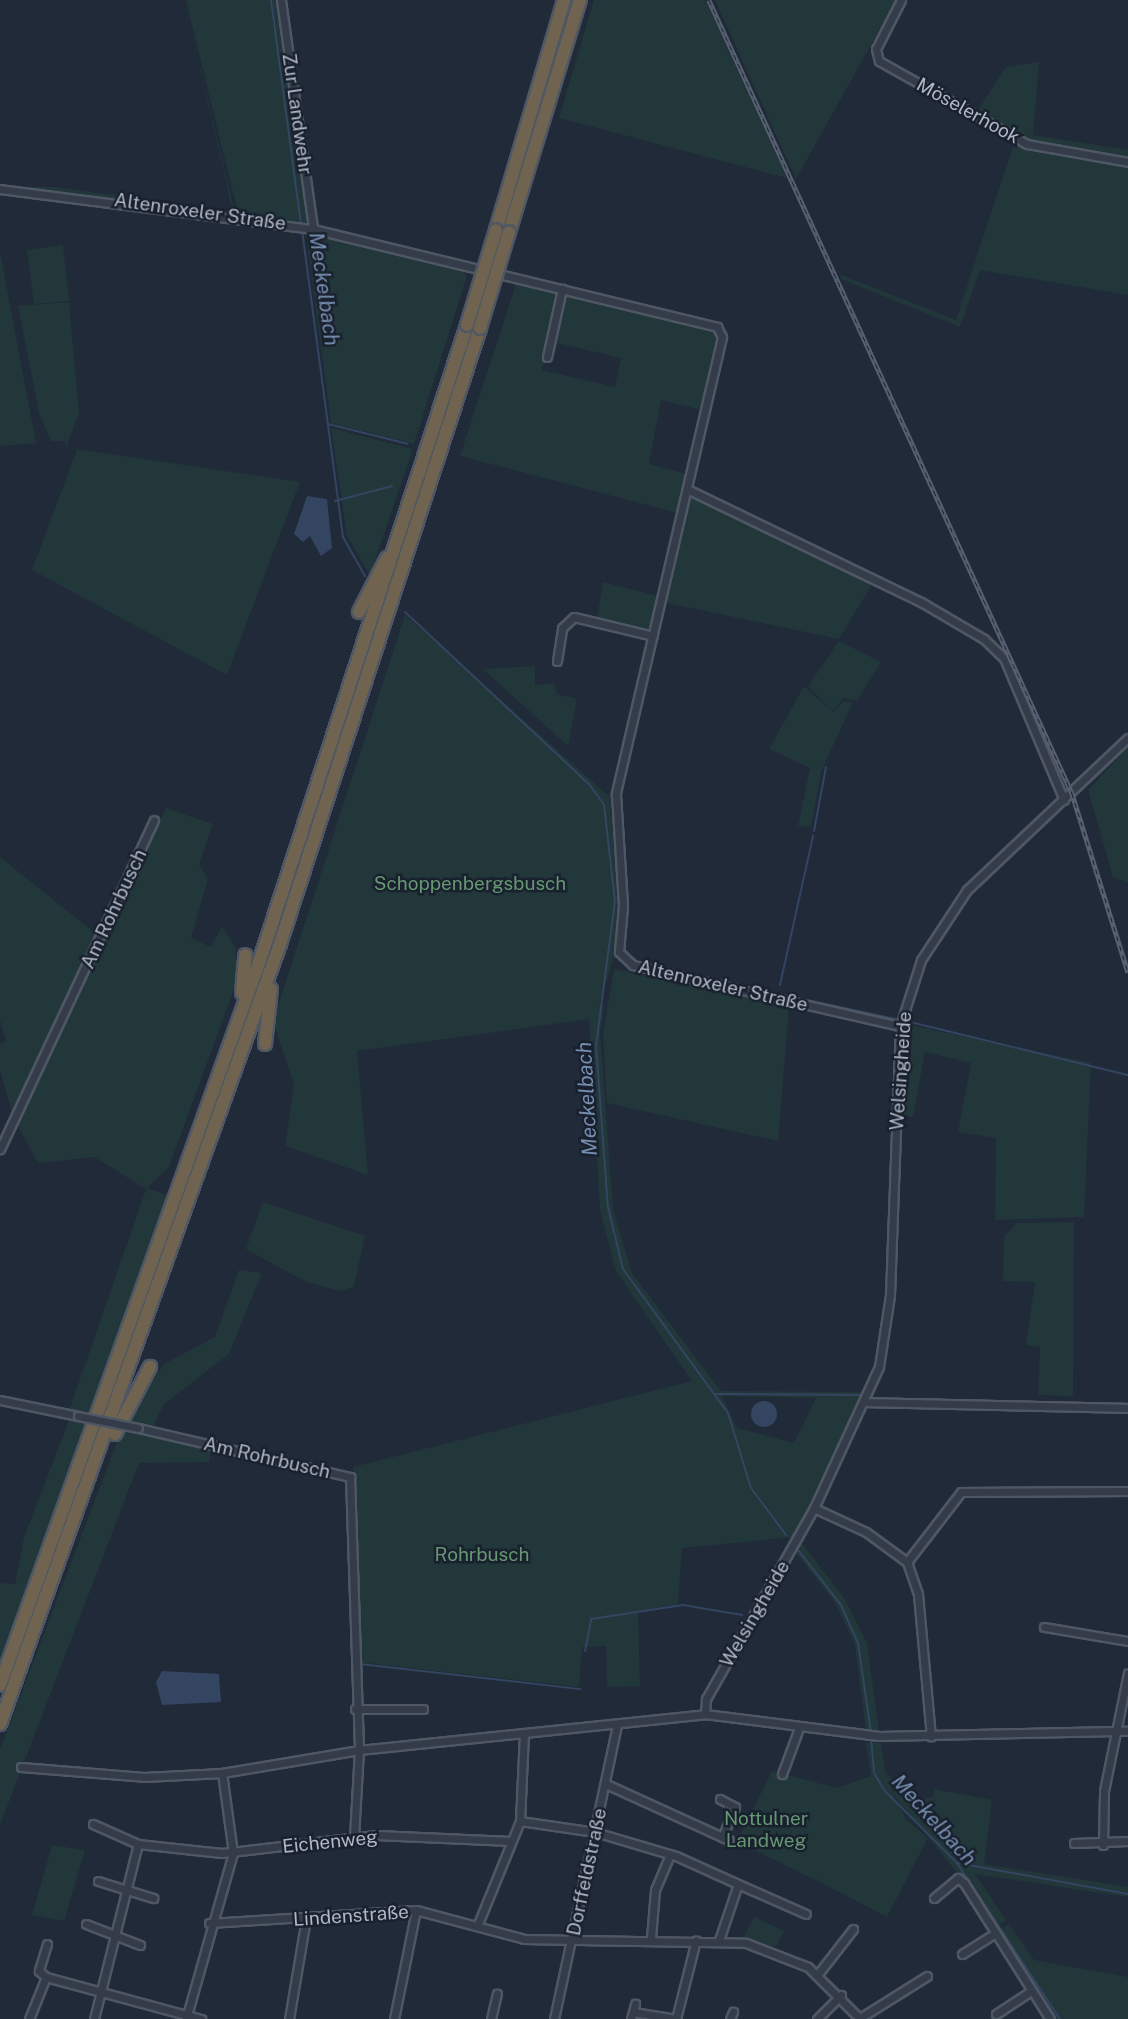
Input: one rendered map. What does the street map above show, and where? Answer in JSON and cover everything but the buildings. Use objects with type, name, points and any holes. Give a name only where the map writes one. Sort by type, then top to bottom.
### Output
[{"type":"highway","points":[[0,1685],[232,1042],[404,523],[467,325],[564,0]]},
{"type":"highway","points":[[0,1724],[96,1471],[280,944],[480,328],[580,0]]},
{"type":"highway","points":[[359,612],[404,523]]},
{"type":"highway","points":[[265,1044],[280,944]]},
{"type":"highway","points":[[232,1042],[246,955]]},
{"type":"highway","points":[[96,1471],[150,1367]]},
{"type":"street","name":"Zur Landwehr","points":[[281,0],[310,228]]},
{"type":"street","name":"Möselerhook","points":[[901,0],[876,49],[879,61],[1027,144],[1128,162]]},
{"type":"street","name":"Altenroxeler Straße","points":[[0,189],[310,228],[717,327],[722,337],[616,794],[621,957],[633,965],[900,1026]]},
{"type":"street","points":[[547,357],[562,289]]},
{"type":"street","points":[[687,489],[921,601],[985,639],[1004,658],[1064,800]]},
{"type":"street","points":[[558,662],[562,628],[574,617],[653,636]]},
{"type":"street","name":"Welsingheide","points":[[705,1714],[706,1699],[814,1507],[866,1402],[888,1326],[900,1026],[921,960],[950,911],[1128,738]]},
{"type":"street","name":"Am Rohrbusch","points":[[0,1149],[154,820]]},
{"type":"street","name":"Am Rohrbusch","points":[[0,1400],[138,1428],[350,1478],[355,1709],[359,1750],[354,1838]]},
{"type":"street","points":[[866,1402],[1128,1408]]},
{"type":"street","points":[[907,1562],[961,1492],[1128,1491]]},
{"type":"street","points":[[814,1507],[866,1532],[907,1562],[918,1594],[931,1736]]},
{"type":"street","points":[[1044,1627],[1128,1641]]},
{"type":"street","points":[[1103,1845],[1100,1818],[1128,1673]]},
{"type":"street","points":[[355,1709],[424,1709]]},
{"type":"street","points":[[21,1767],[144,1777],[222,1773],[359,1750],[705,1714],[876,1736],[1128,1731]]},
{"type":"street","name":"Dorffeldstraße","points":[[554,2019],[617,1724]]},
{"type":"street","points":[[782,1773],[799,1728]]},
{"type":"street","points":[[478,1924],[520,1821],[524,1734]]},
{"type":"street","points":[[186,2018],[209,1923],[233,1853],[222,1773]]},
{"type":"street","points":[[606,1784],[725,1838],[735,1807],[720,1799]]},
{"type":"street","points":[[520,1821],[595,1832],[670,1854],[806,1914]]},
{"type":"street","name":"Eichenweg","points":[[93,1824],[138,1844],[233,1853],[354,1838],[511,1842]]},
{"type":"street","points":[[1074,1843],[1103,1845],[1128,1841]]},
{"type":"street","points":[[94,2019],[116,1936],[124,1890],[138,1844]]},
{"type":"street","points":[[651,1938],[655,1890],[670,1854]]},
{"type":"street","points":[[934,1898],[958,1878],[1050,2019]]},
{"type":"street","points":[[98,1881],[153,1898]]},
{"type":"street","points":[[719,1940],[738,1884]]},
{"type":"street","points":[[394,2019],[416,1910]]},
{"type":"street","name":"Lindenstraße","points":[[209,1923],[416,1910],[478,1924],[524,1939],[573,1935],[719,1940],[766,1948],[818,1974],[841,1994],[860,2018]]},
{"type":"street","points":[[289,2019],[306,1919]]},
{"type":"street","points":[[86,1924],[139,1945]]},
{"type":"street","points":[[818,1974],[852,1929]]},
{"type":"street","points":[[962,1954],[995,1933]]},
{"type":"street","points":[[635,2004],[632,2016],[676,2019],[696,1940]]},
{"type":"street","points":[[47,1944],[39,1971],[46,1977],[186,2018],[201,2019]]},
{"type":"street","points":[[860,2018],[927,1976]]},
{"type":"street","points":[[29,2019],[46,1977]]},
{"type":"street","points":[[996,2014],[1031,1991]]},
{"type":"street","points":[[491,2019],[498,1994]]},
{"type":"street","points":[[817,2019],[841,1994]]},
{"type":"green space","points":[[184,0],[234,209],[233,212]]},
{"type":"green space","points":[[186,0],[278,0],[309,224],[238,213]]},
{"type":"green space","points":[[594,0],[705,0],[787,178],[559,118]]},
{"type":"green space","points":[[715,0],[896,0],[796,179],[738,51]]},
{"type":"green space","points":[[1039,62],[1033,135],[1128,150],[1128,159],[1028,142],[976,113],[1006,67]]},
{"type":"green space","points":[[1015,140],[1128,164],[1128,295],[980,270],[960,327],[841,279],[839,274],[956,320]]},
{"type":"green space","points":[[0,187],[56,187],[233,212],[232,215]]},
{"type":"green space","points":[[306,233],[460,269],[467,276],[414,444],[331,423]]},
{"type":"green space","points":[[63,245],[69,301],[34,304],[27,250]]},
{"type":"green space","points":[[0,252],[36,443],[0,446]]},
{"type":"green space","points":[[517,281],[558,292],[542,370],[615,387],[621,358],[553,342],[563,293],[714,330],[719,339],[702,410],[661,400],[649,464],[687,474],[678,513],[460,456]]},
{"type":"green space","points":[[69,302],[79,413],[66,448],[65,441],[51,441],[39,413],[18,306]]},
{"type":"green space","points":[[331,428],[413,449],[370,575],[347,536]]},
{"type":"green space","points":[[77,449],[300,482],[227,675],[32,570]]},
{"type":"green space","points":[[690,493],[874,581],[839,639],[662,602]]},
{"type":"green space","points":[[603,582],[658,596],[648,634],[597,619]]},
{"type":"green space","points":[[405,615],[610,797],[619,908],[616,950],[599,1005],[604,1007],[600,1033],[613,1209],[632,1273],[721,1391],[864,1392],[794,1537],[682,1548],[678,1604],[638,1611],[640,1686],[607,1687],[606,1646],[582,1647],[579,1687],[358,1662],[353,1467],[692,1381],[616,1271],[600,1210],[589,1019],[357,1051],[368,1175],[285,1146],[294,1085],[273,1021]],"holes":[[[722,1396],[816,1398],[794,1443],[737,1428]]]},
{"type":"green space","points":[[839,641],[881,662],[857,701],[843,698],[833,711],[808,686]]},
{"type":"green space","points":[[535,666],[535,685],[554,683],[557,694],[577,699],[568,746],[483,669]]},
{"type":"green space","points":[[804,686],[833,712],[843,701],[853,702],[821,772],[811,827],[798,826],[810,768],[769,749]]},
{"type":"green space","points":[[1128,747],[1128,882],[1113,877],[1088,790]]},
{"type":"green space","points":[[166,808],[213,824],[199,865],[208,879],[191,938],[211,947],[222,926],[236,948],[237,981],[169,1167],[147,1188],[169,1196],[90,1415],[69,1411],[146,1189],[94,1157],[38,1163],[13,1117],[0,1070],[0,1044],[6,1041],[0,1020],[0,857],[105,941]]},
{"type":"green space","points":[[614,969],[789,1007],[778,1141],[607,1103],[603,1034]]},
{"type":"green space","points":[[905,1024],[1091,1063],[1084,1217],[995,1220],[996,1138],[958,1132],[971,1063],[925,1052],[913,1117],[903,1116]]},
{"type":"green space","points":[[263,1202],[365,1236],[354,1287],[340,1291],[306,1282],[246,1249]]},
{"type":"green space","points":[[1074,1222],[1073,1396],[1038,1395],[1040,1347],[1026,1345],[1035,1282],[1003,1281],[1004,1237],[1017,1223]]},
{"type":"green space","points":[[239,1270],[262,1273],[229,1354],[164,1404],[152,1428],[126,1422],[164,1364],[215,1337]]},
{"type":"green space","points":[[70,1418],[88,1422],[0,1662],[0,1583],[15,1584],[24,1537]]},
{"type":"green space","points":[[122,1429],[211,1448],[209,1462],[139,1463],[0,1825],[0,1749]]},
{"type":"green space","points":[[801,1542],[845,1599],[867,1643],[879,1731],[866,1730],[855,1645],[836,1604],[794,1550]]},
{"type":"green space","name":"Nottulner Landweg","points":[[866,1743],[881,1743],[885,1771],[909,1800],[934,1797],[934,1789],[992,1800],[984,1864],[1128,1887],[1128,1897],[975,1874],[1006,1920],[995,1927],[968,1886],[892,1793],[906,1819],[928,1838],[887,1917],[818,1881],[821,1873],[817,1881],[737,1841],[772,1771],[837,1788],[871,1776]]},
{"type":"green space","points":[[52,1845],[85,1850],[64,1921],[32,1915]]},
{"type":"green space","points":[[754,1917],[784,1931],[776,1947],[743,1939]]},
{"type":"green space","points":[[1009,1924],[1034,1960],[1128,1977],[1128,2019],[1055,2019],[995,1933]]},
{"type":"water","points":[[307,496],[327,499],[332,548],[321,556],[310,536],[303,542],[294,534]]},
{"type":"water","points":[[764,1401],[773,1405],[777,1414],[773,1423],[764,1427],[755,1423],[751,1414],[755,1405]]},
{"type":"water","points":[[162,1671],[219,1674],[221,1702],[162,1705],[156,1682]]},
{"type":"waterway","name":"Meckelbach","points":[[271,0],[301,224]]},
{"type":"waterway","name":"Meckelbach","points":[[302,230],[343,537],[365,576]]},
{"type":"waterway","points":[[328,424],[408,444]]},
{"type":"waterway","points":[[335,501],[392,486]]},
{"type":"waterway","name":"Meckelbach","points":[[405,612],[589,784],[604,805],[615,901],[596,1045],[608,1207],[623,1269],[728,1413],[751,1488],[786,1535]]},
{"type":"waterway","points":[[814,831],[826,767]]},
{"type":"waterway","points":[[780,985],[813,836]]},
{"type":"waterway","points":[[778,994],[896,1019]]},
{"type":"waterway","points":[[906,1021],[1128,1075]]},
{"type":"waterway","points":[[716,1394],[861,1395]]},
{"type":"waterway","name":"Meckelbach","points":[[798,1550],[841,1605],[858,1643],[871,1732]]},
{"type":"waterway","points":[[585,1651],[591,1619],[683,1605],[742,1615]]},
{"type":"waterway","points":[[360,1664],[581,1689]]},
{"type":"waterway","name":"Meckelbach","points":[[871,1738],[874,1773],[885,1791],[957,1863],[1060,2019]]},
{"type":"waterway","points":[[958,1863],[1128,1894]]},
{"type":"railway","points":[[709,0],[1072,793],[1128,972]]},
{"type":"park label","name":"Schoppenbergsbusch","points":[[470,884]]},
{"type":"park label","name":"Rohrbusch","points":[[482,1555]]}]
